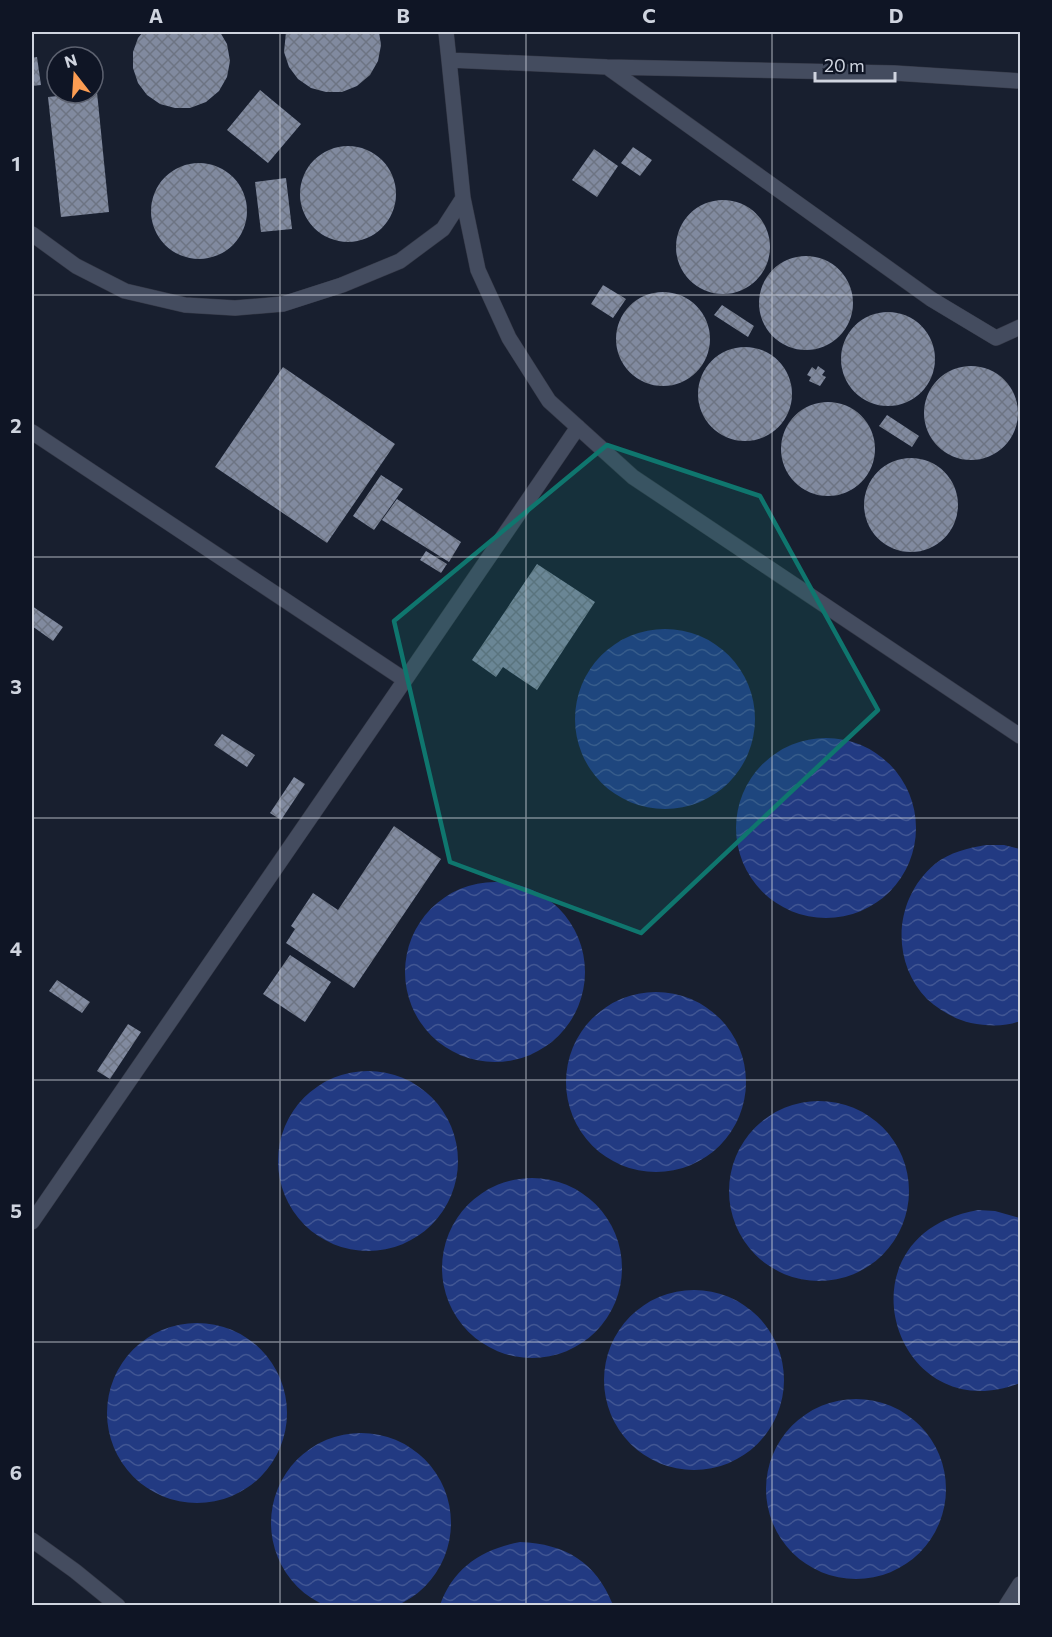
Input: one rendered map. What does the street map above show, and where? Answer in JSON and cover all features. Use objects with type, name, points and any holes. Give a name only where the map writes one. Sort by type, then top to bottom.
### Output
[{"type":"lane","points":[[446,32],[463,198],[477,270],[509,338],[549,401],[633,477],[1020,736]]},
{"type":"lane","points":[[449,60],[607,67],[894,73],[1020,81]]},
{"type":"lane","points":[[607,67],[931,299],[996,338],[1020,327]]},
{"type":"lane","points":[[32,234],[76,266],[125,291],[185,305],[235,308],[283,304],[342,285],[400,261],[443,229],[463,198]]},
{"type":"lane","points":[[32,1222],[579,427]]},
{"type":"lane","points":[[32,432],[405,680]]},
{"type":"lane","points":[[32,1540],[118,1605]]},
{"type":"lane","points":[[1006,1605],[1020,1584]]},
{"type":"highlighted area","points":[[607,445],[760,496],[878,710],[641,933],[450,862],[394,621]]},
{"type":"water","points":[[665,629],[683,630],[700,635],[729,655],[749,684],[754,701],[754,737],[749,754],[729,783],[700,803],[683,808],[665,809],[647,808],[630,803],[601,783],[581,754],[576,737],[575,719],[576,701],[581,684],[601,655],[630,635],[647,630]]},
{"type":"water","points":[[826,738],[844,739],[861,744],[890,764],[910,793],[915,810],[915,846],[910,863],[890,892],[861,912],[844,917],[826,918],[808,917],[791,912],[762,892],[742,863],[737,846],[736,828],[737,810],[742,793],[762,764],[791,744],[808,739]]},
{"type":"water","points":[[986,845],[1004,845],[1020,849],[1020,1021],[1002,1025],[971,1023],[953,1017],[937,1007],[915,984],[902,949],[905,912],[911,894],[921,878],[947,856]]},
{"type":"water","points":[[495,882],[513,883],[530,888],[559,908],[579,937],[584,954],[584,990],[579,1007],[559,1036],[530,1056],[513,1061],[495,1062],[477,1061],[460,1056],[431,1036],[411,1007],[406,990],[405,972],[406,954],[411,937],[431,908],[460,888],[477,883]]},
{"type":"water","points":[[656,992],[674,993],[691,998],[720,1018],[740,1047],[745,1064],[745,1100],[740,1117],[720,1146],[691,1166],[674,1171],[656,1172],[638,1171],[621,1166],[592,1146],[572,1117],[567,1100],[566,1082],[567,1064],[572,1047],[592,1018],[621,998],[638,993]]},
{"type":"water","points":[[368,1071],[386,1072],[403,1077],[432,1097],[452,1126],[457,1143],[457,1179],[452,1196],[432,1225],[403,1245],[386,1250],[368,1251],[350,1250],[333,1245],[304,1225],[284,1196],[279,1179],[278,1161],[279,1143],[284,1126],[304,1097],[333,1077],[350,1072]]},
{"type":"water","points":[[819,1101],[837,1102],[854,1107],[883,1127],[903,1156],[908,1173],[908,1209],[903,1226],[883,1255],[854,1275],[837,1280],[819,1281],[801,1280],[784,1275],[755,1255],[735,1226],[730,1209],[729,1191],[730,1173],[735,1156],[755,1127],[784,1107],[801,1102]]},
{"type":"water","points":[[532,1178],[550,1179],[567,1184],[596,1204],[616,1233],[621,1250],[621,1286],[616,1303],[596,1332],[567,1352],[550,1357],[532,1358],[514,1357],[497,1352],[468,1332],[448,1303],[443,1286],[442,1268],[443,1250],[448,1233],[468,1204],[497,1184],[514,1179]]},
{"type":"water","points":[[978,1210],[995,1211],[1020,1218],[1020,1383],[976,1391],[939,1381],[913,1357],[897,1325],[894,1289],[906,1255],[933,1227]]},
{"type":"water","points":[[694,1290],[712,1291],[729,1296],[758,1316],[778,1345],[783,1362],[783,1398],[778,1415],[758,1444],[729,1464],[712,1469],[694,1470],[676,1469],[659,1464],[630,1444],[610,1415],[605,1398],[604,1380],[605,1362],[610,1345],[630,1316],[659,1296],[676,1291]]},
{"type":"water","points":[[197,1323],[215,1324],[232,1329],[261,1349],[281,1378],[286,1395],[286,1431],[281,1448],[261,1477],[232,1497],[215,1502],[197,1503],[179,1502],[162,1497],[133,1477],[113,1448],[108,1431],[107,1413],[108,1395],[113,1378],[133,1349],[162,1329],[179,1324]]},
{"type":"water","points":[[856,1399],[874,1400],[891,1405],[920,1425],[940,1454],[945,1471],[945,1507],[940,1524],[920,1553],[891,1573],[874,1578],[856,1579],[838,1578],[821,1573],[792,1553],[772,1524],[767,1507],[766,1489],[767,1471],[772,1454],[792,1425],[821,1405],[838,1400]]},
{"type":"water","points":[[361,1433],[395,1440],[411,1448],[424,1460],[436,1473],[444,1489],[451,1523],[444,1557],[436,1573],[424,1586],[411,1598],[395,1606],[361,1613],[327,1606],[311,1598],[298,1586],[286,1573],[278,1557],[271,1523],[278,1489],[286,1473],[298,1460],[311,1448],[327,1440]]},
{"type":"water","points":[[520,1542],[552,1547],[577,1558],[598,1577],[613,1605],[440,1605],[453,1581],[471,1562],[493,1550]]},
{"type":"building","points":[[143,32],[220,32],[227,44],[230,61],[227,77],[219,91],[206,102],[190,108],[175,108],[160,104],[147,95],[138,83],[133,68],[133,52]]},
{"type":"building","points":[[286,32],[379,32],[381,45],[378,61],[370,75],[357,86],[342,92],[326,92],[311,88],[298,79],[289,67],[284,52]]},
{"type":"building","points":[[37,57],[41,85],[32,86],[32,58]]},
{"type":"building","points":[[260,90],[301,124],[268,163],[227,130]]},
{"type":"building","points":[[49,105],[98,105],[109,212],[61,217]]},
{"type":"building","points":[[348,146],[366,149],[382,160],[393,176],[396,194],[393,212],[382,228],[366,239],[348,242],[330,239],[314,228],[303,212],[300,194],[303,176],[314,160],[330,149]]},
{"type":"building","points":[[633,147],[652,160],[640,176],[621,163]]},
{"type":"building","points":[[594,149],[618,166],[597,197],[572,180]]},
{"type":"building","points":[[199,163],[217,166],[233,177],[244,193],[247,211],[244,229],[233,245],[217,256],[199,259],[181,256],[165,245],[154,229],[151,211],[154,193],[165,177],[181,166]]},
{"type":"building","points":[[286,178],[292,229],[261,232],[255,182]]},
{"type":"building","points":[[723,200],[741,203],[756,214],[767,229],[770,247],[767,265],[756,280],[741,291],[723,294],[705,291],[690,280],[679,265],[676,247],[679,229],[690,214],[705,203]]},
{"type":"building","points":[[806,256],[824,259],[839,270],[850,285],[853,303],[850,321],[839,336],[824,347],[806,350],[788,347],[773,336],[762,321],[759,303],[762,285],[773,270],[788,259]]},
{"type":"building","points":[[603,285],[626,299],[613,318],[591,304]]},
{"type":"building","points":[[663,292],[681,295],[697,305],[707,321],[710,339],[707,357],[697,373],[681,383],[663,386],[645,383],[629,373],[619,357],[616,339],[619,321],[629,305],[645,295]]},
{"type":"building","points":[[722,305],[754,326],[748,337],[714,315]]},
{"type":"building","points":[[879,312],[897,312],[922,325],[932,341],[935,359],[932,377],[922,393],[897,406],[879,406],[854,393],[841,368],[841,350],[854,325]]},
{"type":"building","points":[[745,347],[763,350],[778,361],[789,376],[792,394],[789,412],[778,427],[763,438],[745,441],[727,438],[712,427],[701,412],[698,394],[701,376],[712,361],[727,350]]},
{"type":"building","points":[[818,366],[825,371],[822,375],[826,377],[820,386],[809,381],[811,377],[807,375],[812,367],[816,370]]},
{"type":"building","points":[[971,366],[989,369],[1004,380],[1015,395],[1018,413],[1015,431],[1004,446],[989,457],[971,460],[953,457],[938,446],[927,431],[924,413],[927,395],[938,380],[953,369]]},
{"type":"building","points":[[283,367],[395,444],[327,543],[215,467]]},
{"type":"building","points":[[828,402],[846,405],[862,415],[872,431],[875,449],[872,467],[862,483],[846,493],[828,496],[810,493],[794,483],[784,467],[781,449],[784,431],[794,415],[810,405]]},
{"type":"building","points":[[887,415],[919,436],[912,447],[879,426]]},
{"type":"building","points":[[911,458],[929,461],[944,472],[955,487],[958,505],[955,523],[944,538],[929,549],[911,552],[893,549],[878,538],[867,523],[864,505],[867,487],[878,472],[893,461]]},
{"type":"building","points":[[381,475],[403,489],[374,530],[353,516]]},
{"type":"building","points":[[397,499],[461,542],[449,562],[382,520]]},
{"type":"building","points":[[426,551],[447,564],[441,573],[420,560]]},
{"type":"building","points":[[537,564],[595,602],[537,690],[503,667],[496,677],[472,660]]},
{"type":"building","points":[[32,606],[63,627],[53,641],[32,626]]},
{"type":"building","points":[[222,734],[255,755],[247,767],[214,745]]},
{"type":"building","points":[[294,777],[305,784],[281,820],[270,813]]},
{"type":"building","points":[[394,826],[441,859],[354,988],[286,943],[295,929],[291,926],[313,893],[338,910]]},
{"type":"building","points":[[290,955],[331,982],[305,1022],[263,994]]},
{"type":"building","points":[[57,980],[90,1002],[82,1013],[49,991]]},
{"type":"building","points":[[128,1024],[141,1032],[110,1079],[97,1071]]}]
